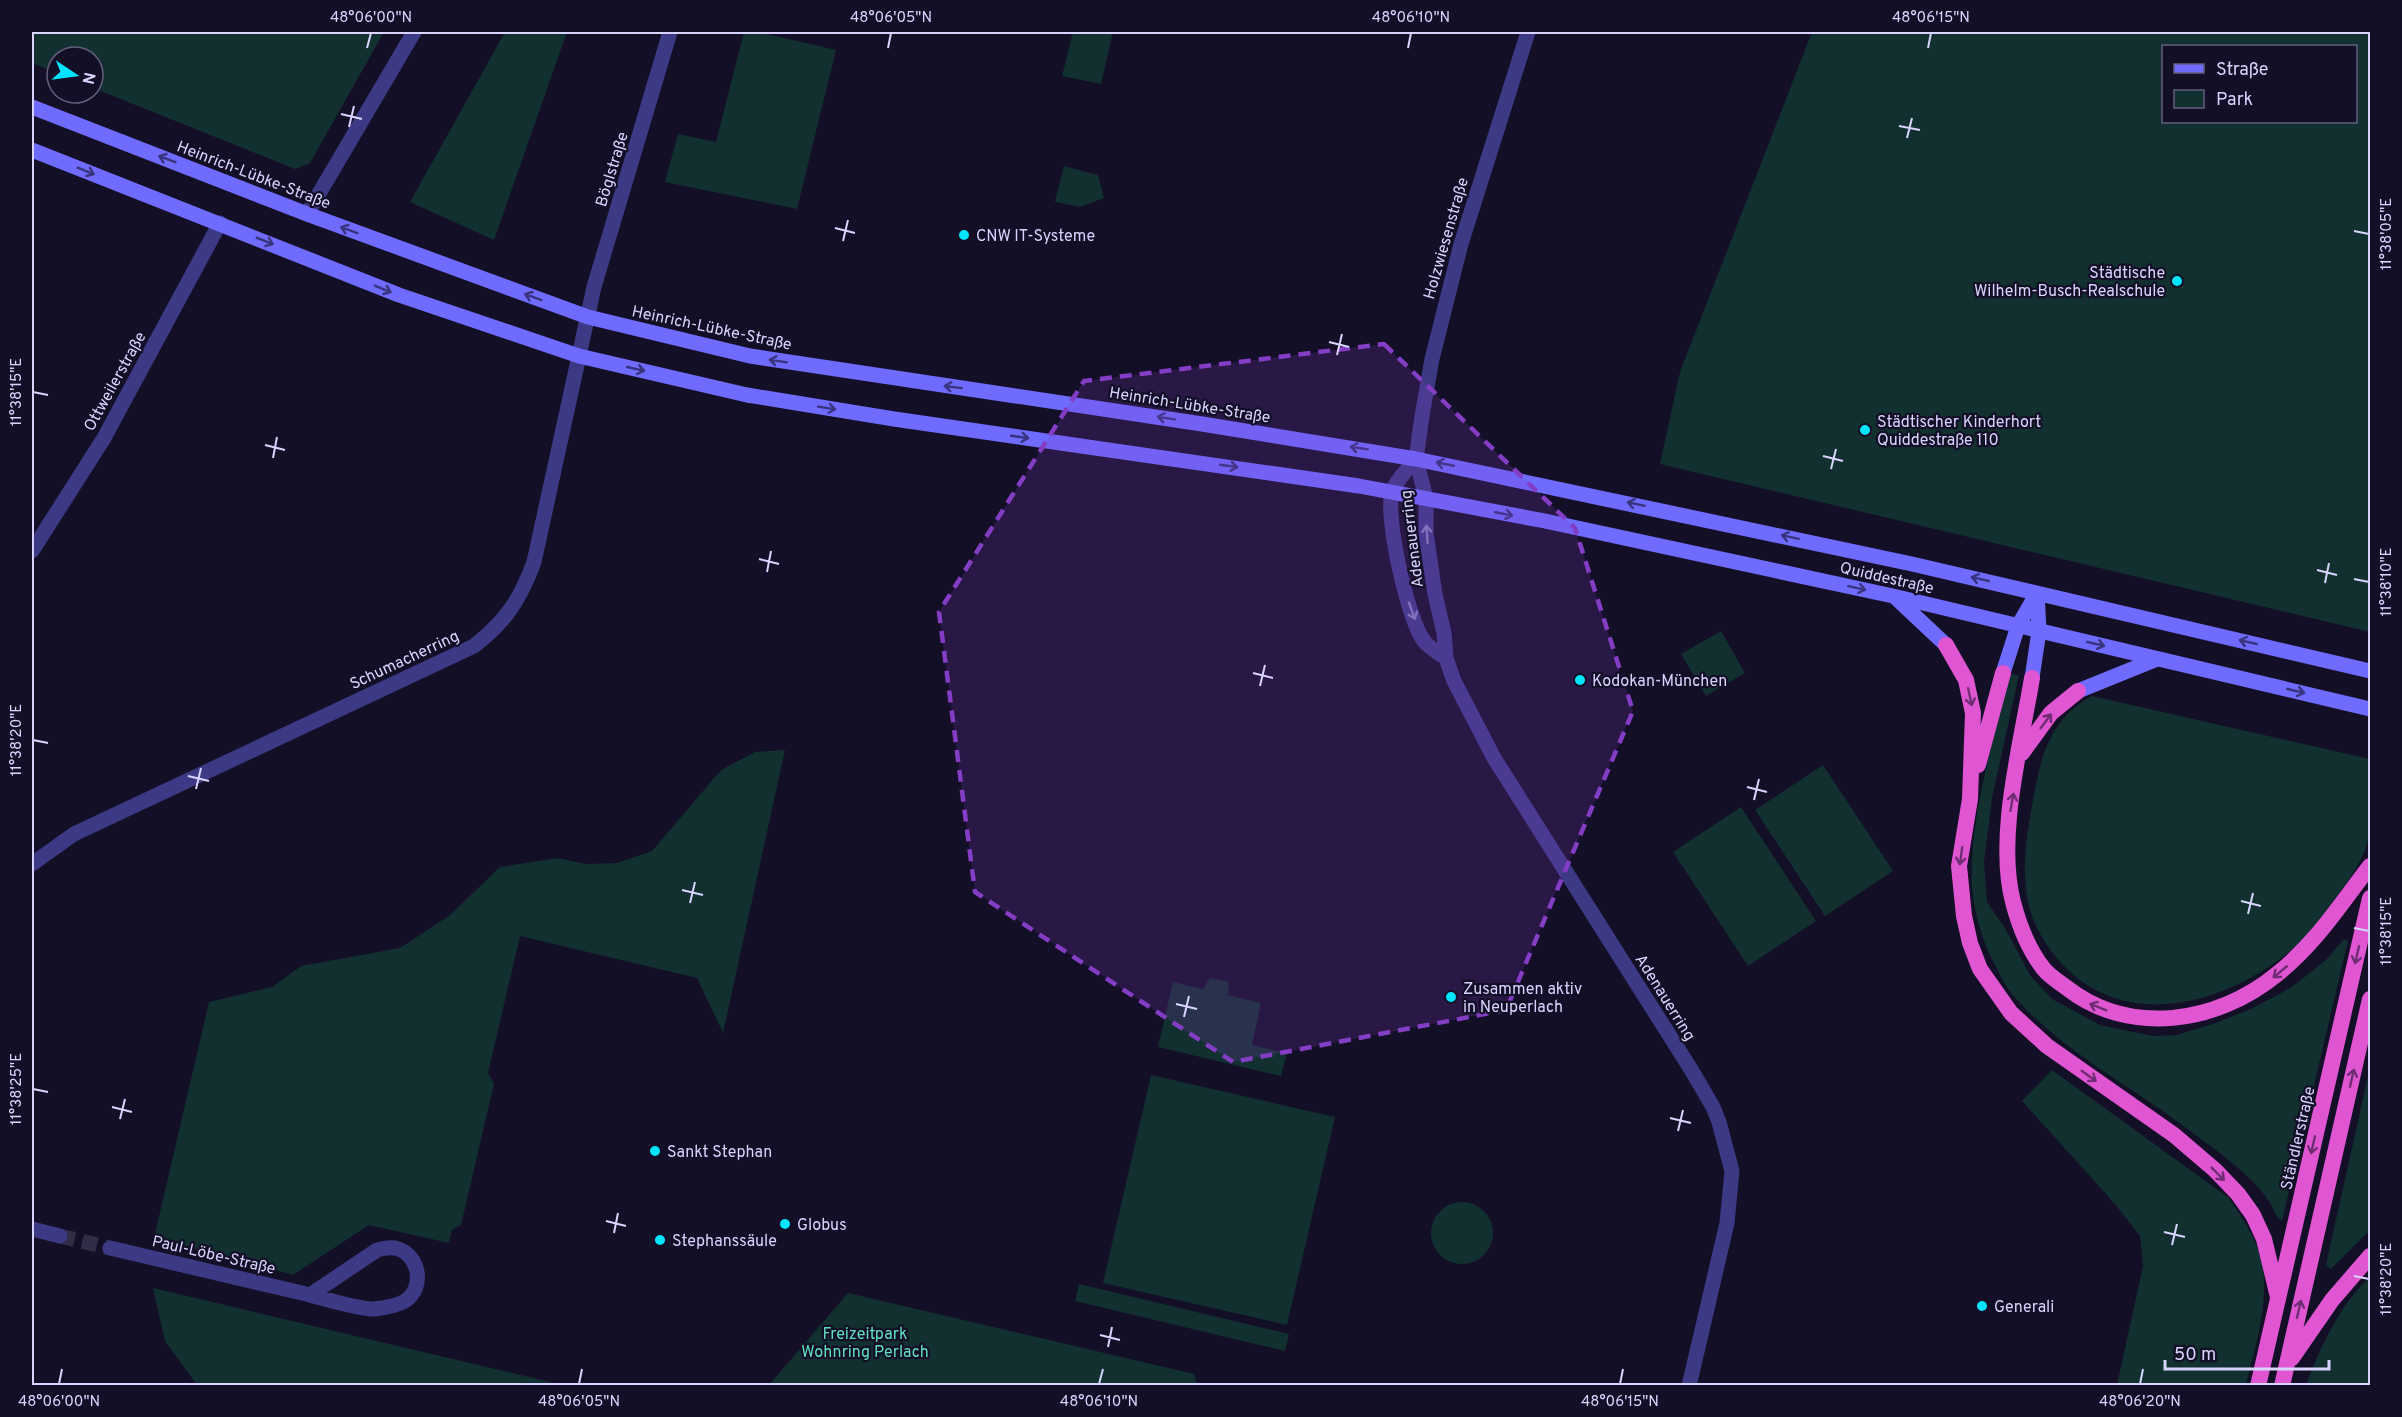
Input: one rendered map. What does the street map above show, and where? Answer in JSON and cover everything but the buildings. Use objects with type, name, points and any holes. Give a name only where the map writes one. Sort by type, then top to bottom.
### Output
[{"type":"highway","points":[[1946,645],[1966,680],[1973,713],[1970,799],[1960,875],[1964,916],[1970,943],[1980,969],[2011,1013],[2047,1046],[2174,1135],[2230,1186],[2253,1215],[2264,1239],[2278,1297]]},
{"type":"highway","points":[[1970,799],[2002,673]]},
{"type":"highway","points":[[2032,678],[2010,814],[2007,858],[2013,902],[2026,941],[2044,969],[2085,1002],[2111,1012],[2168,1020],[2223,1006],[2275,976],[2322,932],[2370,866]]},
{"type":"highway","points":[[2019,756],[2051,713],[2078,691]]},
{"type":"highway","name":"Ständlerstraße","points":[[2258,1386],[2370,898]]},
{"type":"highway","points":[[2282,1386],[2370,999]]},
{"type":"highway","points":[[2286,1366],[2332,1300],[2370,1256]]},
{"type":"main road","name":"Heinrich-Lübke-Straße","points":[[32,107],[307,214],[588,317],[750,356],[1202,424],[1416,459]]},
{"type":"main road","points":[[32,150],[399,296],[579,356],[747,395],[894,419],[1291,475],[1392,492]]},
{"type":"main road","name":"Quiddestraße","points":[[1416,459],[1705,518],[2370,671]]},
{"type":"main road","name":"Quiddestraße","points":[[1392,492],[1545,521],[1893,596],[2370,709]]},
{"type":"main road","points":[[2002,673],[2018,626],[2037,593]]},
{"type":"main road","points":[[2032,678],[2039,631],[2037,593]]},
{"type":"main road","points":[[1893,596],[1946,645]]},
{"type":"main road","points":[[2078,691],[2157,659]]},
{"type":"street","points":[[307,214],[414,32]]},
{"type":"street","name":"Böglstraße","points":[[588,317],[594,287],[670,32]]},
{"type":"street","name":"Holzwiesenstraße","points":[[1416,459],[1432,359],[1454,268],[1509,85],[1528,32]]},
{"type":"street","name":"Ottweilerstraße","points":[[32,551],[104,438],[220,224]]},
{"type":"street","name":"Schumacherring","points":[[32,864],[74,834],[474,646],[495,630],[513,609],[534,562],[588,317]]},
{"type":"street","name":"Adenauerring","points":[[1416,459],[1392,492],[1391,525],[1410,607],[1424,641],[1446,658]]},
{"type":"street","name":"Adenauerring","points":[[1416,459],[1426,498],[1426,533],[1435,594],[1444,633],[1446,658],[1454,681],[1494,758],[1692,1071],[1713,1107],[1725,1136],[1732,1171],[1727,1223],[1689,1386]]},
{"type":"street","points":[[32,1229],[60,1236]]},
{"type":"street","name":"Paul-Löbe-Straße","points":[[110,1248],[310,1295],[372,1309],[405,1301],[414,1291],[417,1283],[417,1268],[407,1254],[399,1249],[384,1247],[310,1295]]},
{"type":"highlighted area","points":[[1384,344],[1575,528],[1633,711],[1506,1010],[1233,1062],[975,892],[939,612],[1084,381]]},
{"type":"green space","points":[[32,32],[384,32],[310,163],[295,169],[105,93],[105,45],[45,45],[45,68],[32,63]]},
{"type":"green space","points":[[505,32],[567,32],[494,240],[410,202]]},
{"type":"green space","points":[[744,32],[759,32],[836,50],[797,209],[665,182],[678,134],[716,142]]},
{"type":"green space","points":[[1073,32],[1113,32],[1101,84],[1062,76]]},
{"type":"green space","points":[[1812,32],[2370,32],[2370,632],[1660,464],[1680,372]]},
{"type":"green space","points":[[1064,166],[1098,175],[1104,198],[1080,207],[1055,202]]},
{"type":"green space","points":[[1721,631],[1745,673],[1706,696],[1681,654]]},
{"type":"green space","points":[[2009,674],[2019,675],[1992,798],[1984,862],[1987,902],[2005,928],[2030,975],[2052,999],[2100,1025],[2153,1036],[2176,1035],[2216,1023],[2253,1008],[2292,987],[2327,959],[2344,939],[2348,941],[2282,1221],[2259,1188],[2230,1161],[2178,1122],[2074,1051],[2036,1019],[2012,994],[1992,959],[1982,936],[1974,903],[1973,849],[1976,819],[1988,758]]},
{"type":"green space","points":[[2092,696],[2370,759],[2370,828],[2365,850],[2345,886],[2320,921],[2309,934],[2279,960],[2250,978],[2218,993],[2186,1002],[2153,1004],[2120,1000],[2090,987],[2062,964],[2051,951],[2034,922],[2025,882],[2026,843],[2030,818],[2038,773],[2055,729],[2077,706]]},
{"type":"green space","points":[[785,750],[723,1033],[697,978],[520,936],[488,1073],[494,1084],[461,1225],[452,1230],[449,1243],[369,1225],[293,1275],[154,1238],[209,1002],[272,987],[301,966],[400,948],[450,915],[500,867],[558,858],[586,864],[617,863],[652,851],[721,770],[755,752]]},
{"type":"green space","points":[[1823,765],[1893,871],[1825,916],[1755,810]]},
{"type":"green space","points":[[1741,807],[1816,921],[1748,966],[1673,852]]},
{"type":"green space","points":[[1210,978],[1229,982],[1228,995],[1261,1003],[1252,1045],[1287,1053],[1281,1076],[1158,1047],[1173,982],[1203,989]]},
{"type":"green space","points":[[2370,1067],[2370,1230],[2331,1269],[2326,1266],[2327,1260]]},
{"type":"green space","points":[[2052,1070],[2229,1198],[2245,1223],[2261,1258],[2264,1283],[2260,1327],[2246,1385],[2117,1385],[2143,1266],[2140,1236],[2115,1204],[2022,1101]]},
{"type":"green space","points":[[1151,1075],[1335,1117],[1287,1325],[1103,1283]]},
{"type":"green space","points":[[1462,1202],[1474,1204],[1484,1211],[1491,1221],[1493,1233],[1491,1245],[1484,1255],[1474,1262],[1462,1264],[1450,1262],[1440,1255],[1433,1245],[1431,1233],[1433,1221],[1440,1211],[1450,1204]]},
{"type":"green space","points":[[2370,1277],[2370,1385],[2306,1385],[2324,1342],[2340,1313]]},
{"type":"green space","points":[[1079,1284],[1289,1334],[1285,1351],[1075,1301]]},
{"type":"green space","points":[[153,1288],[563,1385],[197,1385],[165,1341]]},
{"type":"green space","name":"Freizeitpark Wohnring Perlach","points":[[848,1293],[1194,1374],[1197,1385],[769,1385]]},
{"type":"tunnel","points":[[60,1236],[110,1248]]},
{"type":"place","name":"CNW IT-Systeme","points":[[964,235]]},
{"type":"place","name":"Städtische Wilhelm-Busch-Realschule","points":[[2177,281]]},
{"type":"place","name":"Städtischer Kinderhort Quiddestraße 110","points":[[1865,430]]},
{"type":"place","name":"Kodokan-München","points":[[1580,680]]},
{"type":"place","name":"Zusammen aktiv in Neuperlach","points":[[1451,997]]},
{"type":"place","name":"Sankt Stephan","points":[[655,1151]]},
{"type":"place","name":"Globus","points":[[785,1224]]},
{"type":"place","name":"Stephanssäule","points":[[660,1240]]},
{"type":"place","name":"Generali","points":[[1982,1306]]}]
